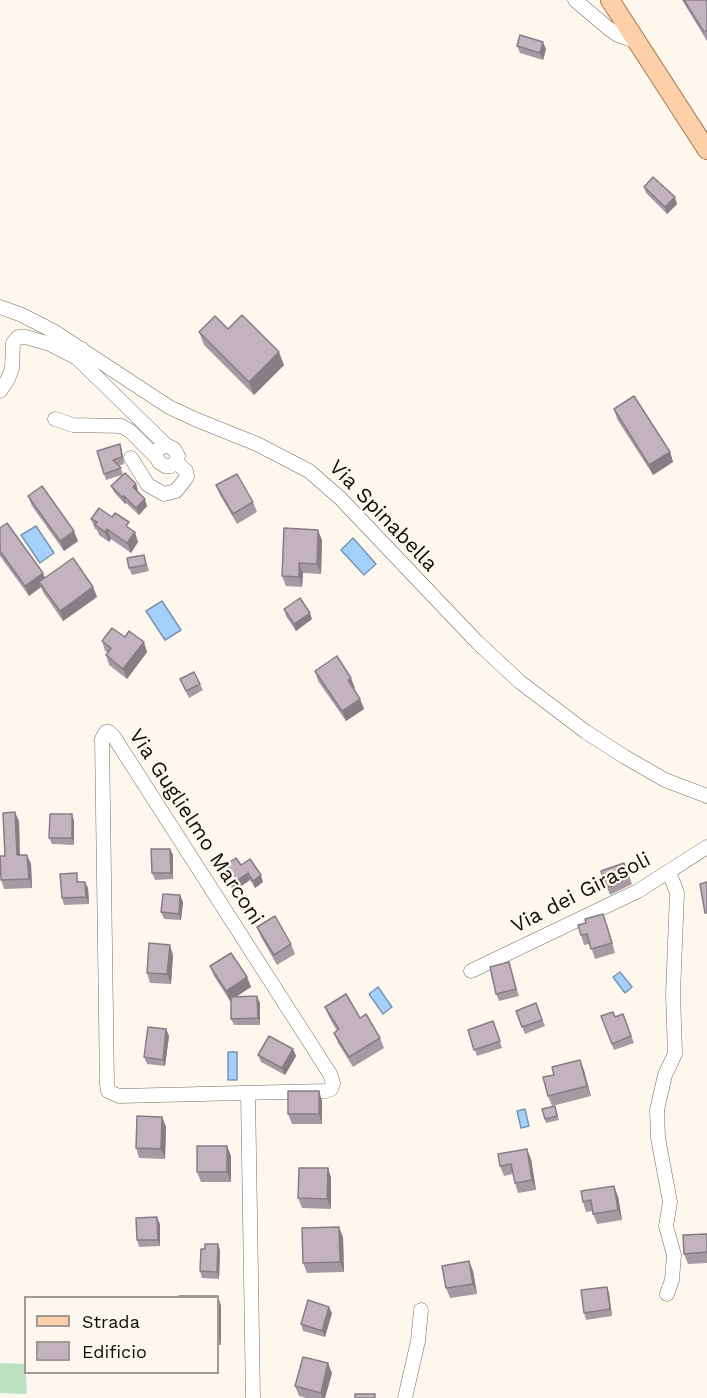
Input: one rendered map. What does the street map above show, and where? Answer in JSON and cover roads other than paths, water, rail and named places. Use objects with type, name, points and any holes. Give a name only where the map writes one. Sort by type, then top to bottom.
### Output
[{"type":"main road","points":[[610,0],[640,43],[707,150]]},
{"type":"street","points":[[575,0],[618,35],[640,43]]},
{"type":"street","name":"Via Spinabella","points":[[0,307],[36,321],[79,353],[170,407],[267,448],[315,475],[340,498],[477,642],[520,682],[586,732],[625,757],[665,780],[707,796]]},
{"type":"street","points":[[0,391],[8,380],[12,368],[13,343],[18,337],[26,337],[79,353],[166,445],[174,449],[178,456],[176,462],[171,466],[165,466],[130,431],[121,426],[73,425],[55,420]]},
{"type":"street","points":[[156,457],[156,451],[166,445]]},
{"type":"street","points":[[131,458],[148,485],[164,494],[176,491],[187,477],[186,471],[176,462]]},
{"type":"street","name":"Via Guglielmo Marconi","points":[[106,732],[114,737],[330,1074],[333,1083],[332,1087],[327,1090],[248,1093],[119,1096],[111,1094],[107,1089],[102,739],[106,732]]},
{"type":"street","name":"Via dei Girasoli","points":[[471,971],[638,891],[707,847]]},
{"type":"street","points":[[667,1294],[672,1280],[674,1254],[666,1226],[670,1202],[658,1138],[657,1110],[666,1076],[675,1054],[673,994],[677,893],[669,872]]},
{"type":"street","points":[[248,1093],[253,1398]]},
{"type":"street","points":[[405,1398],[418,1341],[421,1310]]},
{"type":"water","points":[[36,526],[54,553],[40,563],[21,535]]},
{"type":"water","points":[[353,538],[376,564],[364,575],[341,550]]},
{"type":"water","points":[[162,601],[181,630],[165,640],[146,611]]},
{"type":"water","points":[[620,972],[632,987],[625,993],[613,977]]},
{"type":"water","points":[[378,987],[392,1007],[383,1014],[369,994]]},
{"type":"water","points":[[228,1052],[237,1052],[237,1080],[228,1080]]},
{"type":"water","points":[[525,1109],[529,1126],[521,1128],[517,1111]]}]
